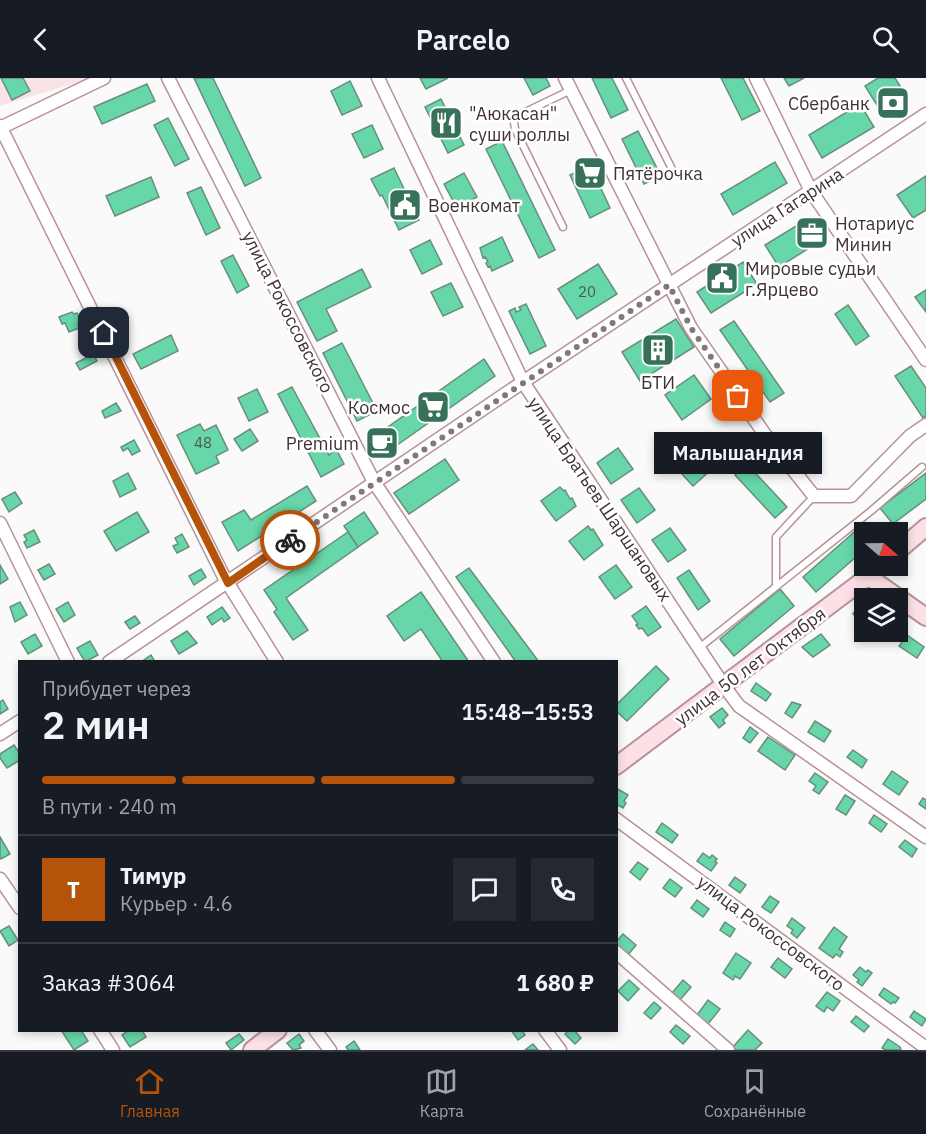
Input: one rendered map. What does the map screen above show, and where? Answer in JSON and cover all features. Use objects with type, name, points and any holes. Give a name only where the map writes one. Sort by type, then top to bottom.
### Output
[{"type":"street","points":[[104,78],[0,127],[228,583],[276,660]]},
{"type":"street","name":"улица Рокоссовского","points":[[168,78],[374,482],[493,660]]},
{"type":"street","name":"улица Братьев Шаршановых","points":[[378,78],[523,382],[724,686],[739,706],[926,837]]},
{"type":"street","points":[[756,78],[811,191],[926,360]]},
{"type":"street","points":[[568,84],[691,328],[766,436],[814,496],[851,496],[910,436],[926,425]]},
{"type":"street","name":"улица Гагарина","points":[[112,660],[523,382],[926,114]]},
{"type":"street","points":[[0,523],[67,660]]},
{"type":"street","points":[[908,543],[926,527]]},
{"type":"street","points":[[869,577],[926,617]]},
{"type":"street","name":"улица 50 лет Октября","points":[[618,765],[869,577]]},
{"type":"street","points":[[0,734],[18,722]]},
{"type":"street","name":"улица Рокоссовского","points":[[618,820],[926,1048]]},
{"type":"street","points":[[0,879],[18,905]]},
{"type":"street","points":[[618,954],[728,1050]]},
{"type":"street","points":[[101,1032],[113,1050]]},
{"type":"street","points":[[252,1050],[275,1032]]},
{"type":"street","points":[[316,1032],[330,1050]]},
{"type":"street","points":[[546,1032],[560,1050]]},
{"type":"lane","points":[[626,78],[672,169]]},
{"type":"lane","points":[[563,227],[514,123],[518,116],[568,84]]},
{"type":"lane","points":[[699,648],[871,511],[922,467]]},
{"type":"lane","points":[[776,586],[776,537],[814,496]]},
{"type":"shaded area","points":[[0,78],[92,78],[0,106]]},
{"type":"building","points":[[1,78],[23,78],[30,91],[12,100]]},
{"type":"building","points":[[194,78],[213,78],[261,178],[245,186]]},
{"type":"building","points":[[420,78],[448,78],[426,89]]},
{"type":"building","points":[[524,78],[546,78],[550,86],[533,95]]},
{"type":"building","points":[[592,78],[612,78],[628,110],[611,118]]},
{"type":"building","points":[[721,78],[743,78],[760,111],[742,120]]},
{"type":"building","points":[[784,78],[804,78],[789,86]]},
{"type":"building","points":[[878,78],[895,78],[907,97],[882,113],[865,86]]},
{"type":"building","points":[[350,81],[362,106],[342,115],[331,91]]},
{"type":"building","points":[[147,84],[155,101],[102,124],[94,107]]},
{"type":"building","points":[[441,99],[452,121],[456,119],[458,123],[454,125],[464,145],[448,153],[425,107]]},
{"type":"building","points":[[860,104],[874,127],[822,158],[809,135]]},
{"type":"building","points":[[168,118],[189,159],[175,166],[154,125]]},
{"type":"building","points":[[372,125],[383,149],[364,158],[352,134]]},
{"type":"building","points":[[638,131],[661,176],[644,184],[622,139]]},
{"type":"building","points":[[502,141],[555,250],[539,258],[486,149]]},
{"type":"building","points":[[775,162],[787,183],[733,215],[721,194]]},
{"type":"building","points":[[590,165],[610,208],[590,218],[570,175]]},
{"type":"building","points":[[394,168],[419,220],[399,230],[382,195],[380,196],[371,179]]},
{"type":"building","points":[[464,173],[477,197],[457,208],[444,184]]},
{"type":"building","points":[[926,176],[926,210],[913,218],[897,195]]},
{"type":"building","points":[[151,177],[159,197],[115,216],[106,196]]},
{"type":"building","points":[[201,187],[220,228],[206,235],[187,193]]},
{"type":"building","points":[[809,218],[822,240],[779,267],[765,245]]},
{"type":"building","points":[[502,237],[513,261],[492,271],[485,257],[483,258],[480,248]]},
{"type":"building","points":[[430,240],[442,264],[422,274],[410,250]]},
{"type":"building","points":[[233,255],[249,286],[237,293],[221,261]]},
{"type":"building","points":[[743,262],[757,284],[711,313],[697,292]]},
{"type":"building","points":[[598,264],[617,294],[577,319],[558,289]]},
{"type":"building","points":[[362,269],[371,287],[326,309],[337,331],[317,341],[297,302]]},
{"type":"building","points":[[451,283],[463,307],[443,316],[431,292]]},
{"type":"building","points":[[926,290],[926,312],[915,297]]},
{"type":"building","points":[[526,304],[546,346],[530,354],[509,311],[515,308],[516,312],[521,310],[519,307]]},
{"type":"building","points":[[848,305],[869,336],[856,345],[835,314]]},
{"type":"building","points":[[72,312],[77,313],[82,322],[78,324],[79,328],[69,332],[59,317]]},
{"type":"building","name":"БТИ","points":[[676,319],[694,347],[640,381],[622,352]]},
{"type":"building","points":[[734,321],[784,393],[770,402],[720,330]]},
{"type":"building","points":[[171,335],[178,351],[141,369],[133,354]]},
{"type":"building","points":[[342,343],[377,411],[357,421],[323,353]]},
{"type":"building","points":[[93,354],[97,361],[80,370],[76,363]]},
{"type":"building","name":"Космос","points":[[484,359],[495,376],[383,455],[371,439]]},
{"type":"building","points":[[911,366],[926,388],[926,416],[923,418],[895,376]]},
{"type":"building","points":[[694,375],[711,399],[682,420],[665,395]]},
{"type":"building","points":[[292,387],[329,455],[336,449],[344,464],[321,477],[278,394]]},
{"type":"building","points":[[257,389],[268,412],[249,421],[238,398]]},
{"type":"building","points":[[116,403],[121,411],[105,418],[102,411]]},
{"type":"building","points":[[200,424],[204,431],[216,425],[228,450],[216,456],[219,463],[196,474],[177,435]]},
{"type":"building","points":[[250,429],[258,441],[242,451],[234,439]]},
{"type":"building","points":[[718,439],[730,453],[693,486],[681,473]]},
{"type":"building","points":[[134,440],[140,451],[132,455],[128,448],[123,451],[121,447]]},
{"type":"building","points":[[618,448],[633,469],[611,484],[597,463]]},
{"type":"building","points":[[445,459],[459,480],[409,514],[394,493]]},
{"type":"building","points":[[747,464],[787,507],[775,518],[735,475]]},
{"type":"building","points":[[128,473],[136,489],[120,497],[113,481]]},
{"type":"building","points":[[926,473],[926,499],[896,522],[891,522],[880,508]]},
{"type":"building","points":[[307,486],[316,501],[238,551],[222,522],[244,510],[251,520]]},
{"type":"building","points":[[560,487],[565,490],[570,499],[572,498],[576,506],[556,521],[541,501]]},
{"type":"building","points":[[639,488],[655,510],[637,523],[621,500]]},
{"type":"building","points":[[15,492],[22,503],[9,512],[2,499]]},
{"type":"building","points":[[137,512],[149,532],[116,551],[104,531]]},
{"type":"building","points":[[364,512],[378,533],[358,547],[344,526]]},
{"type":"building","points":[[588,526],[591,530],[593,529],[603,545],[584,560],[569,541]]},
{"type":"building","points":[[670,528],[686,550],[668,562],[652,540]]},
{"type":"building","points":[[34,530],[40,542],[27,548],[24,535]]},
{"type":"building","points":[[348,532],[358,547],[286,598],[308,630],[293,640],[274,612],[277,609],[264,590]]},
{"type":"building","points":[[854,532],[854,559],[816,592],[803,577]]},
{"type":"building","points":[[182,534],[189,547],[177,553],[173,546],[178,544],[175,538]]},
{"type":"building","points":[[49,564],[55,574],[44,580],[38,570]]},
{"type":"building","points":[[0,565],[8,579],[0,584]]},
{"type":"building","points":[[616,565],[632,587],[615,599],[599,577]]},
{"type":"building","points":[[469,568],[538,660],[515,660],[456,577]]},
{"type":"building","points":[[201,569],[206,577],[194,585],[189,576]]},
{"type":"building","points":[[689,570],[710,601],[698,610],[677,578]]},
{"type":"building","points":[[780,589],[794,606],[734,656],[720,639]]},
{"type":"building","points":[[421,592],[468,660],[442,660],[421,629],[404,641],[387,616]]},
{"type":"building","points":[[20,602],[27,615],[15,622],[10,607]]},
{"type":"building","points":[[68,602],[75,615],[64,622],[56,609]]},
{"type":"building","points":[[646,606],[661,627],[648,636],[642,628],[639,629],[632,616]]},
{"type":"building","points":[[222,607],[230,618],[224,622],[222,618],[212,625],[207,617]]},
{"type":"building","points":[[135,616],[140,623],[130,629],[125,622]]},
{"type":"building","points":[[187,631],[197,643],[179,654],[171,641]]},
{"type":"building","points":[[35,634],[42,646],[28,654],[21,642]]},
{"type":"building","points":[[821,634],[830,645],[813,657],[802,647]]},
{"type":"building","points":[[908,636],[924,647],[917,658],[899,646],[902,642],[908,642]]},
{"type":"building","points":[[90,641],[98,655],[84,660],[77,648]]},
{"type":"building","points":[[151,655],[154,660],[144,660]]},
{"type":"building","points":[[656,666],[669,679],[627,721],[618,713],[618,703]]},
{"type":"building","points":[[756,683],[771,694],[766,701],[751,691]]},
{"type":"building","points":[[3,700],[8,709],[0,714],[0,702]]},
{"type":"building","points":[[792,702],[801,705],[792,718],[785,713]]},
{"type":"building","points":[[722,708],[728,715],[723,720],[725,723],[719,728],[710,717]]},
{"type":"building","points":[[815,721],[831,731],[824,742],[808,732]]},
{"type":"building","points":[[750,727],[758,733],[750,743],[743,738]]},
{"type":"building","points":[[768,737],[795,755],[785,770],[758,751]]},
{"type":"building","points":[[14,745],[18,751],[18,761],[7,768],[0,754]]},
{"type":"building","points":[[853,750],[867,760],[862,768],[847,757]]},
{"type":"building","points":[[892,771],[908,782],[899,795],[883,784]]},
{"type":"building","points":[[815,773],[828,782],[819,794],[813,790],[816,786],[809,781]]},
{"type":"building","points":[[618,789],[628,795],[623,808],[618,805]]},
{"type":"building","points":[[845,795],[855,801],[846,815],[836,809]]},
{"type":"building","points":[[923,798],[926,800],[926,809],[919,804]]},
{"type":"building","points":[[874,815],[887,824],[881,832],[869,823]]},
{"type":"building","points":[[662,823],[678,835],[672,843],[656,832]]},
{"type":"building","points":[[0,837],[10,854],[1,859],[0,857]]},
{"type":"building","points":[[905,840],[917,849],[912,857],[899,847]]},
{"type":"building","points":[[703,853],[710,858],[712,855],[717,859],[711,871],[697,861]]},
{"type":"building","points":[[638,862],[648,869],[640,880],[630,872]]},
{"type":"building","points":[[735,877],[746,885],[740,893],[729,885]]},
{"type":"building","points":[[670,879],[682,888],[675,897],[663,888]]},
{"type":"building","points":[[770,896],[779,902],[771,913],[762,907]]},
{"type":"building","points":[[697,900],[709,909],[703,917],[691,908]]},
{"type":"building","points":[[792,918],[805,928],[797,938],[791,933],[793,930],[787,926]]},
{"type":"building","points":[[725,922],[735,929],[730,937],[720,930]]},
{"type":"building","points":[[9,926],[18,940],[9,946],[0,931]]},
{"type":"building","points":[[834,927],[847,937],[839,949],[843,952],[840,957],[836,954],[833,958],[819,948]]},
{"type":"building","points":[[623,934],[636,945],[628,955],[618,948],[618,940]]},
{"type":"building","points":[[736,953],[751,963],[740,979],[735,976],[733,980],[723,973]]},
{"type":"building","points":[[778,958],[792,969],[785,978],[771,967]]},
{"type":"building","points":[[860,967],[872,973],[862,986],[853,975]]},
{"type":"building","points":[[629,980],[639,989],[628,1001],[618,991]]},
{"type":"building","points":[[683,980],[691,987],[680,1000],[672,993]]},
{"type":"building","points":[[884,988],[899,998],[895,1003],[891,1004],[879,995]]},
{"type":"building","points":[[827,992],[840,1001],[833,1011],[827,1007],[824,1012],[816,1006]]},
{"type":"building","points":[[708,1000],[720,1009],[708,1024],[697,1015]]},
{"type":"building","points":[[654,1002],[661,1008],[651,1019],[644,1013]]},
{"type":"building","points":[[914,1011],[926,1019],[922,1026],[910,1017]]},
{"type":"building","points":[[856,1016],[869,1026],[864,1032],[851,1022]]},
{"type":"building","points":[[676,1025],[690,1036],[683,1044],[670,1032]]},
{"type":"building","points":[[748,1030],[762,1043],[755,1050],[736,1050],[733,1047]]},
{"type":"building","points":[[62,1032],[82,1032],[88,1041],[74,1050]]},
{"type":"building","points":[[126,1032],[143,1032],[146,1037],[130,1047],[122,1035]]},
{"type":"building","points":[[512,1032],[523,1032],[525,1035],[518,1040]]},
{"type":"building","points":[[576,1032],[581,1038],[575,1044],[565,1034]]},
{"type":"building","points":[[239,1034],[244,1040],[231,1050],[226,1043]]},
{"type":"building","points":[[299,1034],[304,1041],[299,1045],[301,1048],[293,1050],[287,1043]]},
{"type":"building","points":[[888,1039],[900,1047],[901,1050],[882,1048]]},
{"type":"building","points":[[354,1041],[360,1050],[348,1050],[346,1047]]},
{"type":"building","points":[[533,1044],[538,1050],[525,1050]]},
{"type":"way so far","points":[[290,540],[669,285],[691,328],[738,396]]},
{"type":"place","name":"Сбербанк","points":[[893,103]]},
{"type":"place","name":"\"Аюкасан\" суши роллы","points":[[446,123]]},
{"type":"place","name":"Пятёрочка","points":[[590,173]]},
{"type":"place","name":"Военкомат","points":[[405,205]]},
{"type":"place","name":"Нотариус Минин","points":[[812,233]]},
{"type":"place","name":"Мировые судьи г.Ярцево","points":[[722,278]]},
{"type":"place","name":"БТИ","points":[[658,350]]},
{"type":"place","name":"Малышандия","points":[[738,396]]},
{"type":"place","name":"Космос","points":[[433,407]]},
{"type":"place","name":"Premium","points":[[382,443]]},
{"type":"route","points":[[104,333],[228,583],[290,540]]}]
